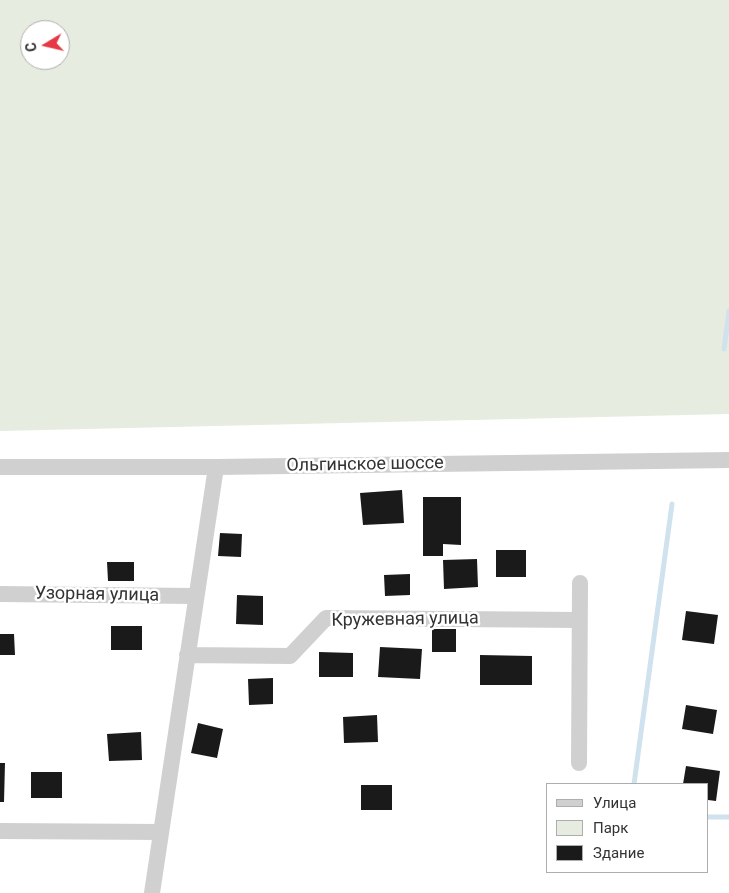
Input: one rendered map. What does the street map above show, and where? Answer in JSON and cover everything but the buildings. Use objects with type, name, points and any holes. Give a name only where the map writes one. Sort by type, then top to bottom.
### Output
[{"type":"street","name":"Ольгинское шоссе","points":[[0,467],[216,467],[729,460]]},
{"type":"street","points":[[152,893],[195,596],[216,467]]},
{"type":"street","points":[[579,763],[580,583]]},
{"type":"street","name":"Узорная улица","points":[[0,594],[195,596]]},
{"type":"street","name":"Кружевная улица","points":[[186,656],[290,656],[326,618],[579,620]]},
{"type":"street","points":[[0,831],[161,832]]},
{"type":"green space","points":[[0,0],[729,0],[729,414],[0,431]]},
{"type":"waterway","points":[[724,349],[729,311]]},
{"type":"waterway","points":[[634,783],[672,504]]},
{"type":"waterway","points":[[709,817],[729,817]]}]
